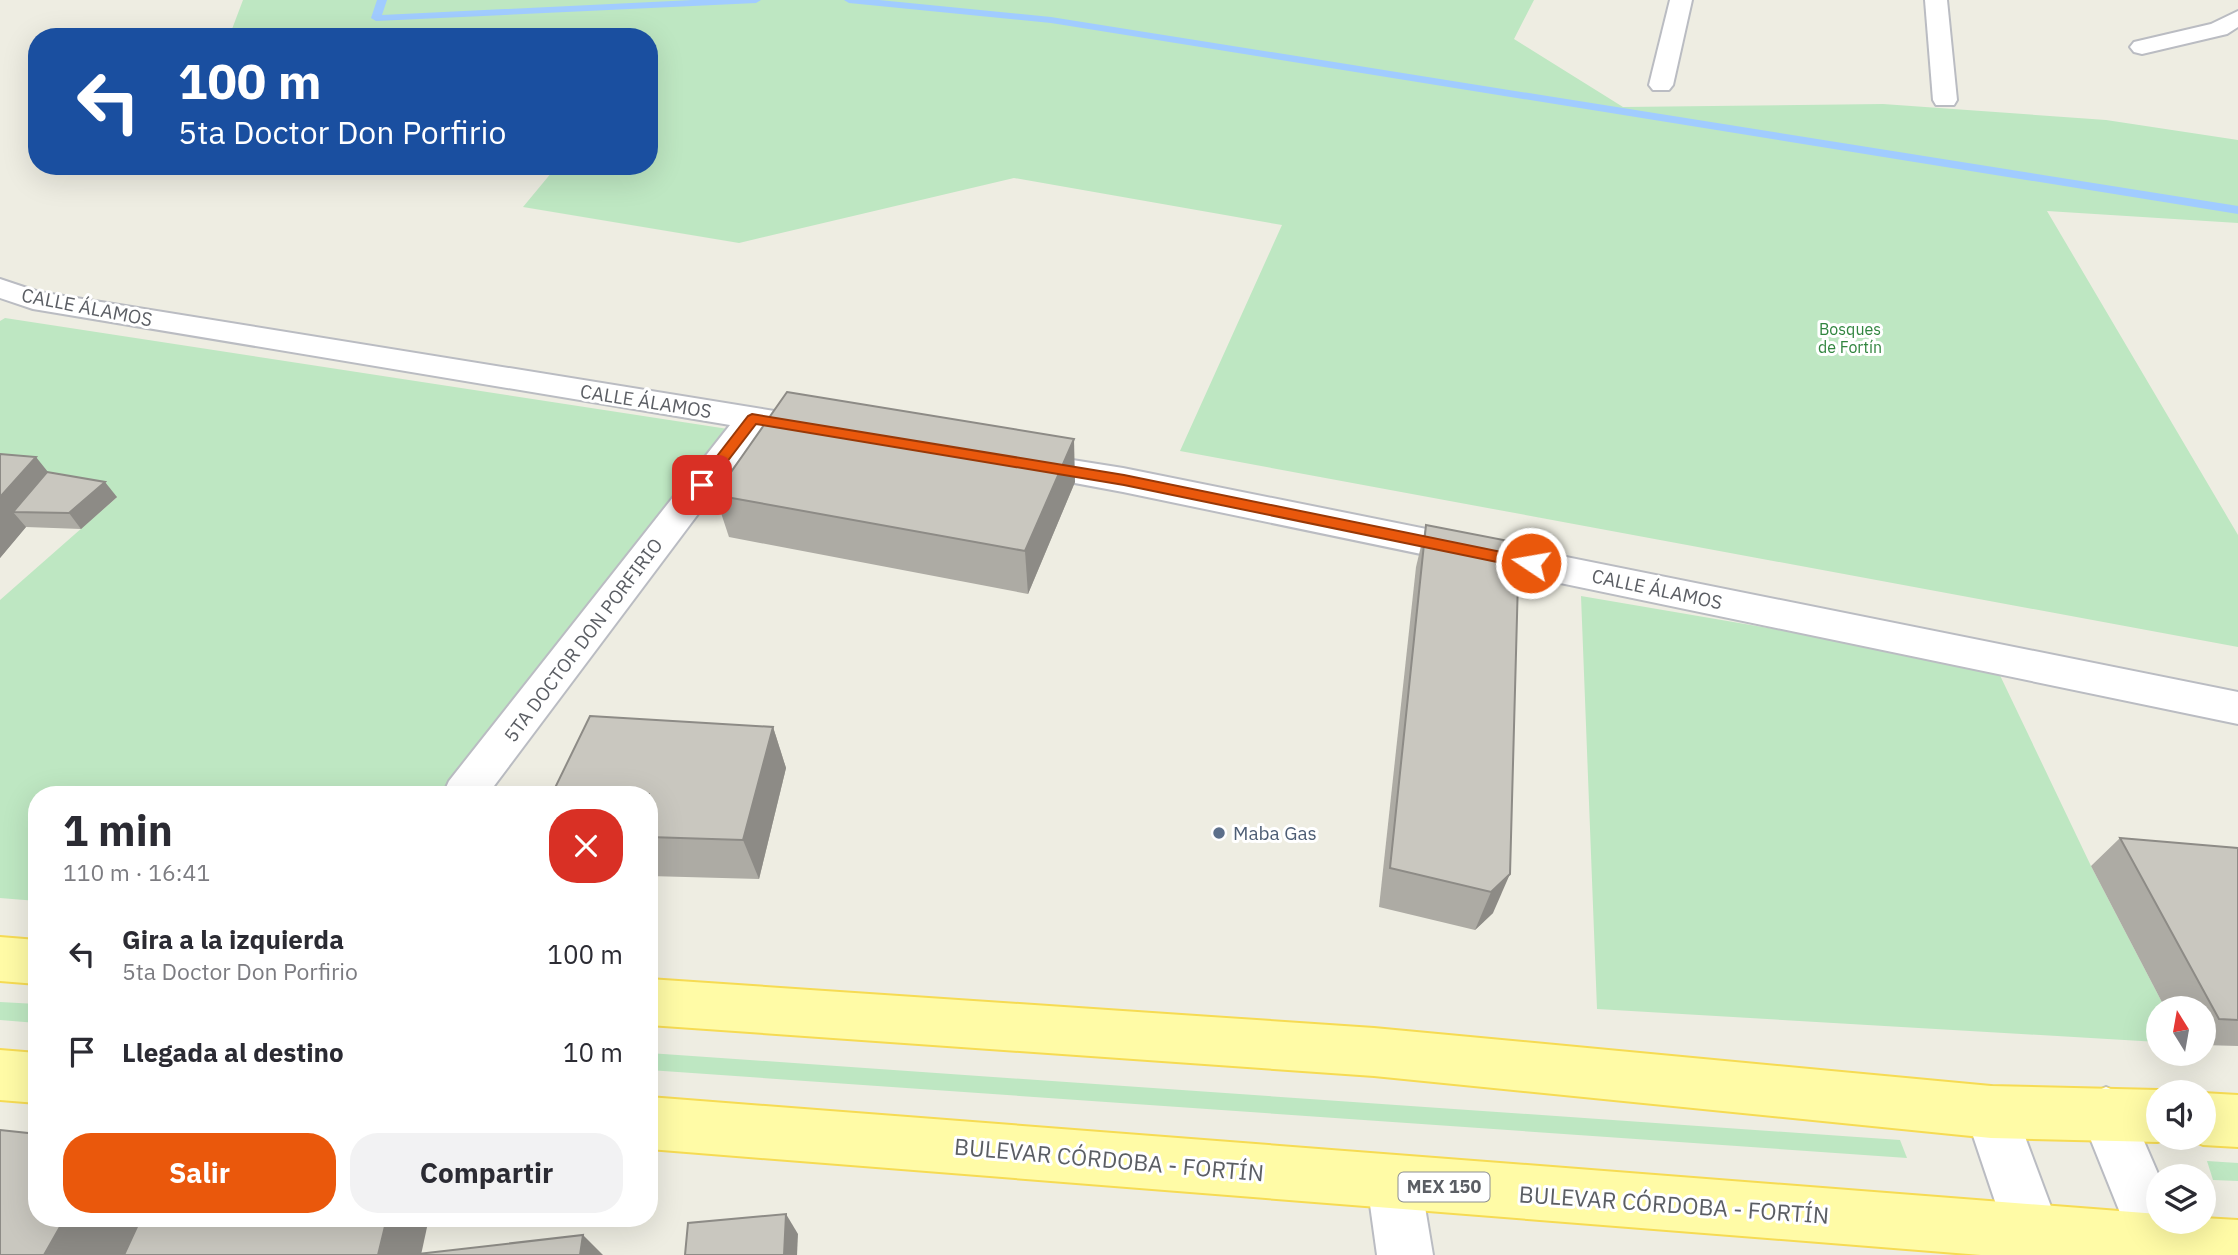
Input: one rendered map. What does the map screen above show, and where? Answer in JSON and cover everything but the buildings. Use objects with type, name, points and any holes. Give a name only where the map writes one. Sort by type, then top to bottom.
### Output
[{"type":"main road","points":[[0,959],[28,961]]},
{"type":"main road","points":[[658,1003],[1374,1052],[1991,1112],[2146,1115]]},
{"type":"main road","points":[[0,1075],[28,1077]]},
{"type":"main road","points":[[2216,1120],[2238,1121]]},
{"type":"main road","name":"BULEVAR CÓRDOBA - FORTÍN","points":[[658,1124],[1394,1183],[2037,1244],[2163,1249],[2238,1248]]},
{"type":"street","points":[[1661,85],[1681,0]]},
{"type":"street","points":[[1936,0],[1945,100]]},
{"type":"street","points":[[2142,47],[2232,27]]},
{"type":"street","name":"CALLE ÁLAMOS","points":[[0,288],[33,300],[849,435]]},
{"type":"street","name":"5TA DOCTOR DON PORFIRIO","points":[[470,786],[752,419]]},
{"type":"street","name":"CALLE ÁLAMOS","points":[[986,457],[1137,482],[2238,708]]},
{"type":"street","points":[[1991,1112],[2037,1244]]},
{"type":"street","points":[[2106,1113],[2163,1249]]},
{"type":"street","points":[[1394,1183],[1405,1255]]},
{"type":"green space","name":"Bosques de Fortín","points":[[243,0],[1534,0],[1514,39],[1623,107],[1883,104],[2106,120],[2238,140],[2238,223],[2047,211],[2238,535],[2238,647],[1180,451],[1282,225],[1014,178],[739,243],[523,207],[550,175],[658,175],[658,28],[232,28]]},
{"type":"green space","points":[[5,318],[728,429],[445,786],[28,786],[28,900],[0,898],[0,600],[116,498],[0,476],[0,321]]},
{"type":"green space","points":[[1581,596],[1996,667],[2091,866],[2159,996],[2146,996],[2146,1041],[1597,1009]]},
{"type":"green space","points":[[0,1002],[28,1004],[28,1022],[0,1020]]},
{"type":"green space","points":[[658,1054],[1900,1140],[1907,1158],[658,1071]]},
{"type":"green space","points":[[2207,1161],[2238,1163],[2238,1181],[2216,1180],[2216,1164],[2208,1164]]},
{"type":"waterway","points":[[382,0],[376,18],[756,0]]},
{"type":"waterway","points":[[849,0],[1051,20],[2238,210]]},
{"type":"place","name":"Maba Gas","points":[[1219,833]]},
{"type":"route","points":[[702,485],[752,419],[1124,480],[1531,563]]}]
